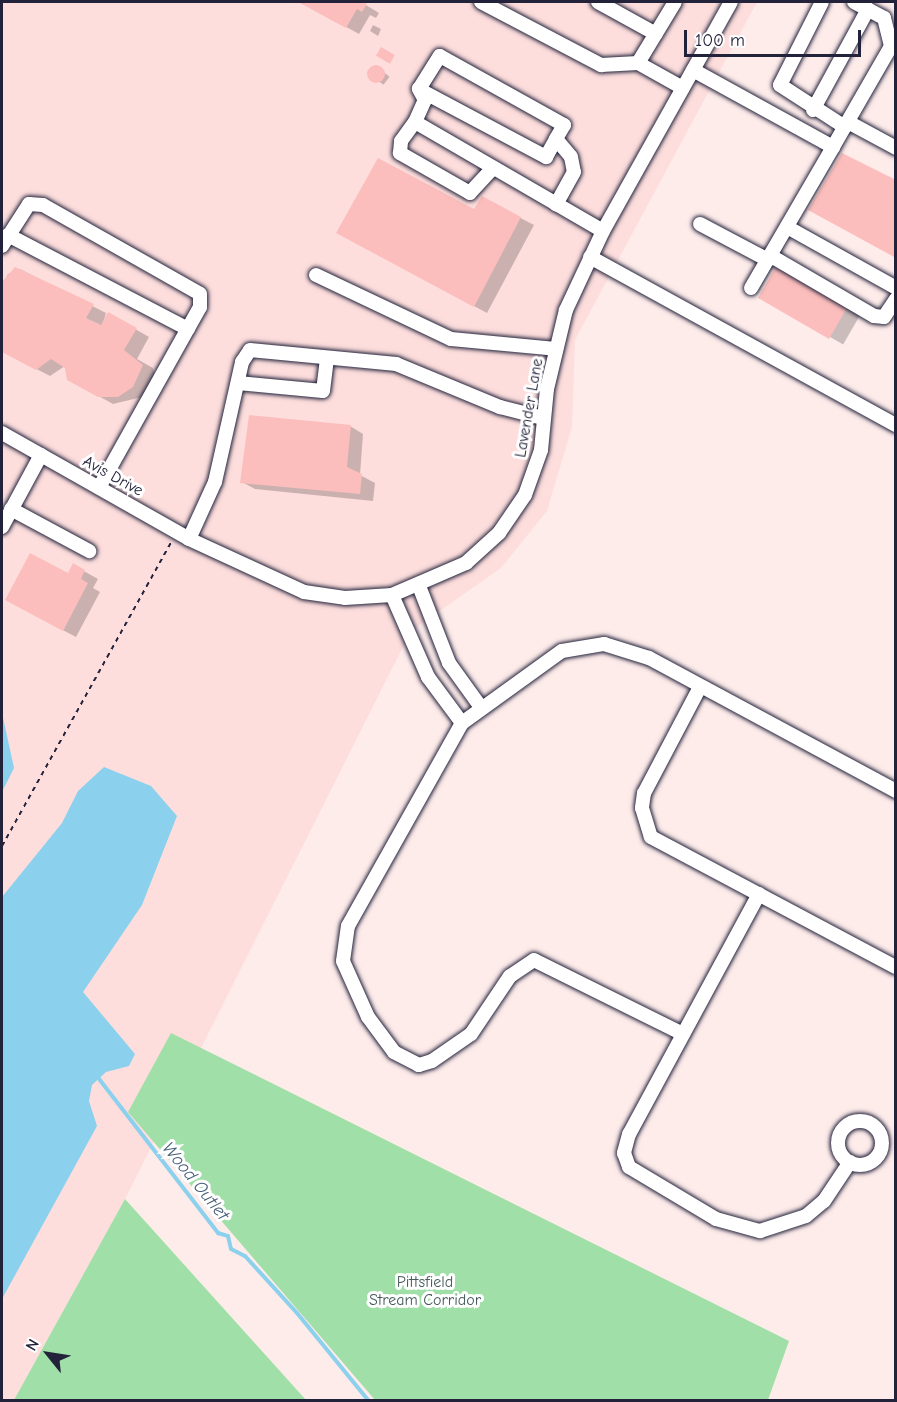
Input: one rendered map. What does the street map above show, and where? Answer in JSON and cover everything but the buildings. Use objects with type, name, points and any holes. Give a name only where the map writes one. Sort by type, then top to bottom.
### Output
[{"type":"street","points":[[481,2],[601,65],[638,63],[683,88]]},
{"type":"street","points":[[598,2],[656,34]]},
{"type":"street","points":[[638,63],[675,2]]},
{"type":"street","name":"Lavender Lane","points":[[208,548],[304,592],[345,598],[392,595],[419,586],[466,563],[499,533],[525,495],[542,450],[543,418],[556,349],[590,257],[731,2]]},
{"type":"street","points":[[822,2],[781,76],[788,94],[813,110],[896,148]]},
{"type":"street","points":[[751,288],[891,46],[892,31],[884,18],[854,2]]},
{"type":"street","points":[[813,110],[868,9]]},
{"type":"street","points":[[440,56],[564,125],[546,157],[418,89],[440,56]]},
{"type":"street","points":[[693,70],[833,147]]},
{"type":"street","points":[[418,89],[425,100],[415,122],[401,141],[400,153],[470,193],[493,168]]},
{"type":"street","points":[[415,122],[603,231]]},
{"type":"street","points":[[556,139],[571,157],[573,172],[556,204]]},
{"type":"street","points":[[99,488],[188,329],[200,307],[200,294],[43,205],[29,204],[5,241],[188,329]]},
{"type":"street","points":[[700,224],[769,258],[874,316],[884,316],[896,299]]},
{"type":"street","points":[[787,227],[896,288]]},
{"type":"street","points":[[590,257],[896,425]]},
{"type":"street","points":[[316,275],[451,339],[556,349]]},
{"type":"street","points":[[183,535],[215,482],[238,383],[250,350],[327,360],[396,364],[500,407],[543,418]]},
{"type":"street","points":[[238,383],[322,391],[327,360]]},
{"type":"street","name":"Avis Drive","points":[[2,434],[208,548]]},
{"type":"street","points":[[2,527],[41,455]]},
{"type":"street","points":[[11,509],[89,551]]},
{"type":"street","points":[[419,586],[449,663],[480,706]]},
{"type":"street","points":[[392,595],[428,677],[462,723]]},
{"type":"street","points":[[683,1034],[534,960],[510,976],[471,1034],[432,1060],[419,1065],[400,1057],[368,1017],[343,961],[348,926],[462,723],[480,706],[562,651],[583,644],[621,647],[896,791]]},
{"type":"street","points":[[700,687],[644,793],[645,824],[651,837],[896,967]]},
{"type":"street","points":[[759,894],[629,1134],[624,1153],[629,1167],[716,1219],[760,1231],[806,1216],[824,1201],[850,1162]]},
{"type":"path","points":[[2,846],[183,535]]},
{"type":"shaded area","points":[[2,2],[757,2],[575,340],[572,427],[547,511],[501,568],[411,631],[125,1199],[14,1400],[2,1400]]},
{"type":"green space","name":"Pittsfield Stream Corridor","points":[[171,1033],[789,1341],[768,1400],[375,1400],[128,1112]]},
{"type":"green space","points":[[125,1199],[306,1400],[14,1400]]},
{"type":"water","points":[[2,713],[14,768],[2,792]]},
{"type":"water","points":[[104,767],[151,786],[177,816],[142,905],[83,992],[135,1054],[129,1066],[106,1072],[92,1085],[89,1101],[97,1126],[2,1299],[2,897],[62,823],[78,791]]},
{"type":"waterway","name":"Wood Outlet","points":[[96,1075],[218,1233],[228,1236],[231,1249],[245,1256],[297,1313],[368,1400]]}]
